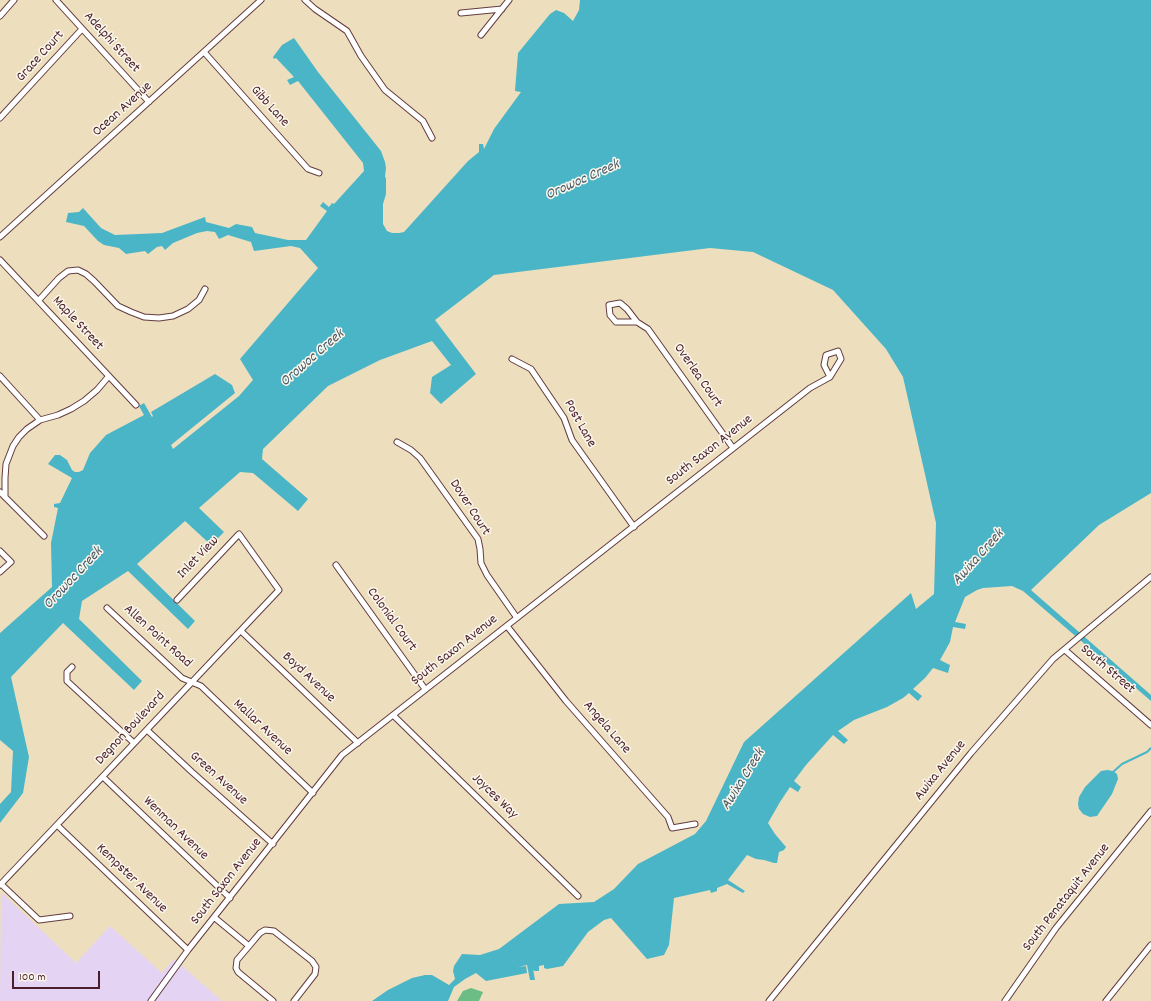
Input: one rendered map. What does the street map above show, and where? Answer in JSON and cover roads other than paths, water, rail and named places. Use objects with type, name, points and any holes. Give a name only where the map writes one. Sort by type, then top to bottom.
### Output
[{"type":"street","points":[[0,16],[14,0]]},
{"type":"street","name":"Adelphi Street","points":[[56,0],[148,102]]},
{"type":"street","name":"Ocean Avenue","points":[[0,236],[261,0]]},
{"type":"street","points":[[305,0],[315,9],[347,31],[361,56],[385,90],[423,121],[432,138]]},
{"type":"street","points":[[481,36],[509,0]]},
{"type":"street","points":[[461,13],[502,9]]},
{"type":"street","name":"Grace Court","points":[[0,118],[82,29]]},
{"type":"street","name":"Gibb Lane","points":[[204,52],[308,169],[319,173]]},
{"type":"street","name":"Maple Street","points":[[0,260],[136,405]]},
{"type":"street","points":[[39,300],[59,278],[68,271],[78,270],[86,274],[94,281],[118,306],[144,317],[159,318],[173,316],[188,309],[199,300],[205,289]]},
{"type":"street","name":"Overlea Court","points":[[637,322],[616,322],[610,315],[609,305],[620,303],[627,309],[637,322],[648,329],[734,448]]},
{"type":"street","name":"South Saxon Avenue","points":[[151,1001],[188,950],[215,918],[342,755],[810,388],[830,377],[841,359],[838,351],[826,355],[824,365],[830,377]]},
{"type":"street","name":"Post Lane","points":[[512,359],[531,369],[564,418],[572,440],[634,527]]},
{"type":"street","points":[[0,376],[40,420]]},
{"type":"street","points":[[5,497],[6,464],[13,446],[19,437],[40,420],[71,409],[93,393],[109,376]]},
{"type":"street","name":"Dover Court","points":[[397,442],[411,450],[420,458],[478,539],[483,568],[517,618]]},
{"type":"street","points":[[0,492],[44,536]]},
{"type":"street","name":"Degnon Boulevard","points":[[0,885],[279,590],[239,534]]},
{"type":"street","name":"Inlet View","points":[[177,600],[239,534]]},
{"type":"street","points":[[0,551],[10,562],[0,572]]},
{"type":"street","name":"Colonial Court","points":[[336,565],[425,689]]},
{"type":"street","name":"Awixa Avenue","points":[[769,1001],[971,753],[1053,659],[1151,577]]},
{"type":"street","name":"Allen Point Road","points":[[107,608],[182,678],[192,682]]},
{"type":"street","name":"Angela Lane","points":[[507,626],[566,701],[668,817],[672,828],[695,824]]},
{"type":"street","name":"Boyd Avenue","points":[[240,631],[358,743]]},
{"type":"street","name":"South Street","points":[[1065,650],[1151,725]]},
{"type":"street","points":[[72,667],[67,672],[67,681],[134,743]]},
{"type":"street","name":"Mallar Avenue","points":[[192,682],[201,686],[313,793]]},
{"type":"street","name":"Joyces Way","points":[[393,715],[578,896]]},
{"type":"street","name":"Green Avenue","points":[[147,730],[273,844]]},
{"type":"street","name":"Wenman Avenue","points":[[103,777],[230,898]]},
{"type":"street","name":"South Penataquit Avenue","points":[[1005,1001],[1056,928],[1151,811]]},
{"type":"street","name":"Kempster Avenue","points":[[57,825],[188,950]]},
{"type":"street","points":[[0,885],[39,920],[70,916]]},
{"type":"street","points":[[215,918],[248,946]]},
{"type":"street","points":[[273,1001],[238,972],[236,968],[237,960],[248,946],[262,931],[271,929],[315,964],[317,971],[294,1001]]},
{"type":"street","points":[[1106,1001],[1151,945]]},
{"type":"water","points":[[580,0],[1151,0],[1151,493],[1099,525],[1031,590],[1151,695],[1151,701],[1023,591],[1012,586],[983,588],[977,590],[965,597],[955,622],[966,624],[965,629],[953,627],[950,642],[940,660],[950,665],[948,673],[933,668],[913,689],[922,696],[918,701],[909,693],[887,707],[854,720],[838,731],[848,740],[844,744],[833,735],[794,781],[801,787],[798,792],[790,787],[768,823],[786,847],[784,850],[779,852],[777,863],[756,859],[747,855],[728,880],[745,891],[743,893],[727,884],[717,888],[717,891],[711,893],[710,890],[674,898],[669,945],[664,955],[647,959],[611,918],[604,920],[588,932],[563,966],[547,969],[544,968],[544,965],[539,966],[539,971],[534,971],[533,969],[535,980],[530,980],[527,965],[518,967],[526,966],[527,973],[486,981],[476,973],[454,987],[448,1001],[372,1001],[388,990],[412,978],[425,975],[432,975],[449,985],[455,979],[453,971],[454,966],[462,954],[480,955],[499,949],[559,904],[594,902],[614,889],[638,864],[695,834],[706,821],[744,742],[911,593],[916,609],[934,594],[936,523],[903,377],[886,349],[833,290],[753,252],[710,248],[494,275],[435,320],[476,374],[441,404],[430,393],[432,377],[451,365],[432,341],[380,360],[328,386],[263,449],[262,459],[308,499],[298,511],[253,473],[240,472],[199,508],[224,532],[211,545],[185,521],[137,564],[195,621],[188,629],[128,571],[82,601],[79,619],[142,681],[134,690],[63,623],[11,677],[29,757],[23,793],[0,823],[0,804],[11,792],[13,751],[0,740],[0,633],[52,587],[51,543],[58,508],[54,507],[54,504],[60,503],[72,478],[48,464],[55,455],[60,455],[67,460],[72,470],[79,472],[83,470],[90,453],[106,435],[144,415],[139,406],[144,403],[152,417],[151,412],[215,374],[232,385],[235,393],[171,445],[173,449],[239,396],[253,380],[240,359],[318,268],[300,248],[291,246],[254,251],[251,242],[228,235],[219,239],[215,232],[207,231],[197,233],[173,243],[165,250],[162,246],[157,247],[148,254],[145,251],[126,254],[119,248],[104,245],[98,241],[84,226],[66,222],[68,213],[79,212],[83,208],[101,228],[115,235],[162,233],[205,217],[206,222],[229,228],[236,224],[252,227],[255,233],[288,240],[306,240],[327,211],[320,206],[323,202],[329,207],[332,203],[334,204],[364,171],[363,163],[298,81],[290,85],[287,80],[294,77],[276,58],[274,59],[273,57],[282,45],[294,38],[318,72],[381,151],[386,168],[386,194],[383,204],[383,224],[387,231],[392,233],[404,232],[468,161],[479,152],[479,144],[483,144],[484,149],[494,129],[521,92],[515,91],[518,53],[550,14],[556,10],[564,13],[573,21],[579,10]]},
{"type":"water","points":[[1101,771],[1113,771],[1117,774],[1118,779],[1112,794],[1097,816],[1090,817],[1083,814],[1079,809],[1079,797],[1085,787]]},
{"type":"waterway","points":[[1113,772],[1122,764],[1147,752],[1151,748]]},
{"type":"water label","name":"Orowoc Creek","points":[[583,181]]},
{"type":"water label","name":"Orowoc Creek","points":[[313,359]]},
{"type":"water label","name":"Awixa Creek","points":[[979,558]]},
{"type":"water label","name":"Orowoc Creek","points":[[74,579]]},
{"type":"water label","name":"Awixa Creek","points":[[744,780]]}]
